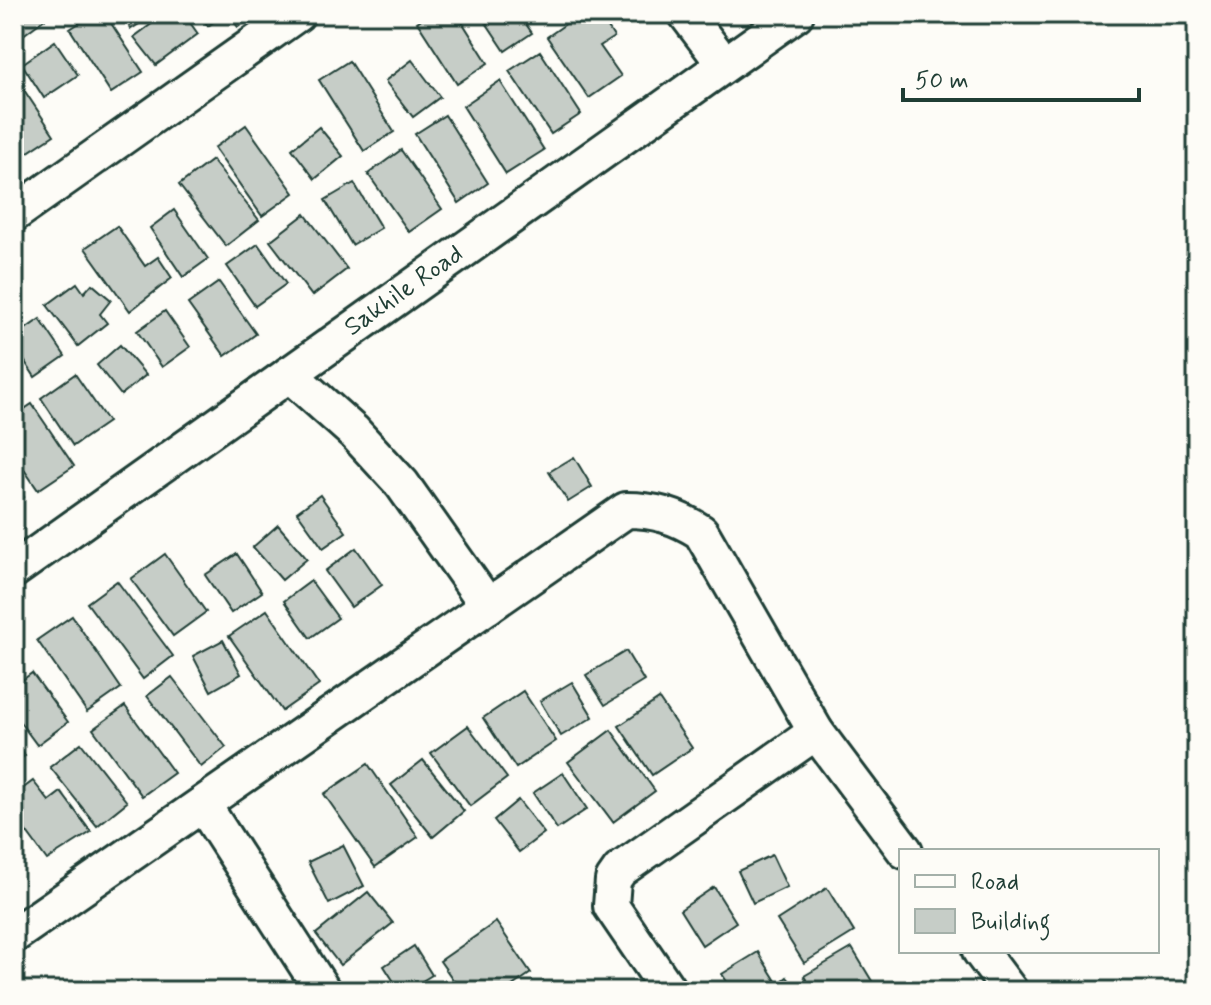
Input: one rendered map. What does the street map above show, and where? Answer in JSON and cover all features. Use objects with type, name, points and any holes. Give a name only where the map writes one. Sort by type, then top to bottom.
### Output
[{"type":"street","points":[[14,214],[297,14]]},
{"type":"street","points":[[686,14],[724,64]]},
{"type":"street","name":"Sakhile Road","points":[[15,567],[796,14]]},
{"type":"street","points":[[289,374],[354,432],[402,484],[488,606]]},
{"type":"street","points":[[14,935],[204,806],[626,510],[653,510],[682,520],[701,532],[816,732],[904,849]]},
{"type":"street","points":[[669,991],[611,906],[613,880],[620,870],[816,732]]},
{"type":"street","points":[[204,806],[323,991]]},
{"type":"street","points":[[982,953],[1010,991]]},
{"type":"building","points":[[14,14],[43,14],[46,18],[22,36],[14,27]]},
{"type":"building","points":[[93,14],[105,14],[143,72],[111,93],[70,29]]},
{"type":"building","points":[[122,14],[155,14],[131,29]]},
{"type":"building","points":[[165,14],[184,14],[198,34],[156,65],[134,37]]},
{"type":"building","points":[[199,14],[224,14],[208,26]]},
{"type":"building","points":[[228,14],[256,14],[238,27]]},
{"type":"building","points":[[429,14],[457,14],[488,63],[457,84],[417,22]]},
{"type":"building","points":[[519,14],[532,33],[505,51],[481,15]]},
{"type":"building","points":[[580,14],[599,14],[614,37],[600,46],[621,76],[589,98],[547,37]]},
{"type":"building","points":[[55,41],[78,75],[44,98],[22,64]]},
{"type":"building","points":[[540,51],[581,114],[551,134],[509,71]]},
{"type":"building","points":[[412,60],[440,97],[413,117],[385,81]]},
{"type":"building","points":[[349,61],[394,132],[364,151],[319,80]]},
{"type":"building","points":[[14,75],[54,135],[16,160],[14,157]]},
{"type":"building","points":[[500,81],[544,150],[506,174],[463,106]]},
{"type":"building","points":[[445,115],[488,183],[459,203],[415,134]]},
{"type":"building","points":[[246,125],[294,193],[262,216],[214,148]]},
{"type":"building","points":[[319,127],[343,156],[315,179],[292,149]]},
{"type":"building","points":[[401,150],[442,209],[409,232],[368,174]]},
{"type":"building","points":[[212,160],[259,220],[226,246],[179,185]]},
{"type":"building","points":[[354,183],[381,228],[352,245],[325,200]]},
{"type":"building","points":[[174,210],[208,259],[183,277],[150,228]]},
{"type":"building","points":[[305,214],[347,269],[312,296],[270,241]]},
{"type":"building","points":[[117,226],[145,266],[158,257],[172,278],[130,311],[85,248]]},
{"type":"building","points":[[258,244],[286,284],[255,306],[227,266]]},
{"type":"building","points":[[219,282],[256,334],[225,356],[188,304]]},
{"type":"building","points":[[77,283],[84,293],[92,284],[111,300],[100,314],[107,323],[78,346],[47,305]]},
{"type":"building","points":[[165,311],[190,347],[162,367],[137,331]]},
{"type":"building","points":[[40,319],[65,356],[35,377],[14,345],[14,337]]},
{"type":"building","points":[[120,345],[146,375],[121,395],[97,365]]},
{"type":"building","points":[[14,374],[23,385],[14,392]]},
{"type":"building","points":[[75,374],[108,422],[73,446],[41,398]]},
{"type":"building","points":[[32,404],[74,466],[38,490],[14,455],[14,416]]},
{"type":"building","points":[[574,457],[592,487],[568,502],[549,472]]},
{"type":"building","points":[[14,483],[24,497],[14,505]]},
{"type":"building","points":[[320,495],[346,532],[323,548],[297,512]]},
{"type":"building","points":[[278,525],[307,559],[282,580],[253,547]]},
{"type":"building","points":[[356,548],[382,585],[351,607],[325,571]]},
{"type":"building","points":[[165,554],[206,612],[173,636],[131,579]]},
{"type":"building","points":[[237,554],[262,592],[231,613],[205,575]]},
{"type":"building","points":[[117,581],[173,656],[143,679],[87,603]]},
{"type":"building","points":[[311,581],[338,618],[310,638],[284,601]]},
{"type":"building","points":[[267,610],[319,685],[282,711],[229,636]]},
{"type":"building","points":[[72,616],[121,688],[87,712],[37,640]]},
{"type":"building","points":[[223,640],[241,674],[211,691],[193,656]]},
{"type":"building","points":[[626,651],[644,681],[605,705],[586,675]]},
{"type":"building","points":[[32,673],[68,722],[37,745],[14,714],[14,686]]},
{"type":"building","points":[[172,677],[226,747],[201,767],[147,696]]},
{"type":"building","points":[[572,682],[593,717],[561,736],[540,701]]},
{"type":"building","points":[[523,691],[556,741],[516,768],[483,718]]},
{"type":"building","points":[[659,699],[692,748],[652,775],[619,726]]},
{"type":"building","points":[[125,706],[174,773],[142,796],[93,729]]},
{"type":"building","points":[[468,726],[507,778],[470,806],[431,753]]},
{"type":"building","points":[[611,730],[655,791],[613,822],[568,762]]},
{"type":"building","points":[[14,739],[25,756],[14,762]]},
{"type":"building","points":[[81,743],[127,802],[97,826],[50,767]]},
{"type":"building","points":[[423,760],[464,811],[433,837],[391,785]]},
{"type":"building","points":[[368,764],[418,837],[375,867],[324,794]]},
{"type":"building","points":[[563,773],[587,809],[557,829],[533,793]]},
{"type":"building","points":[[33,781],[49,801],[61,792],[91,832],[47,860],[14,815],[14,795]]},
{"type":"building","points":[[518,800],[544,833],[519,852],[494,820]]},
{"type":"building","points":[[343,845],[364,886],[329,904],[308,862]]},
{"type":"building","points":[[772,855],[787,887],[753,903],[738,871]]},
{"type":"building","points":[[714,887],[736,922],[702,945],[680,910]]},
{"type":"building","points":[[827,888],[854,932],[804,963],[777,920]]},
{"type":"building","points":[[368,892],[393,923],[340,965],[316,934]]},
{"type":"building","points":[[496,922],[531,973],[505,991],[461,991],[440,961]]},
{"type":"building","points":[[414,946],[432,975],[406,991],[400,991],[384,966]]},
{"type":"building","points":[[852,948],[878,991],[813,991],[804,976]]},
{"type":"building","points":[[758,952],[776,981],[760,991],[733,991],[722,974]]},
{"type":"building","points":[[787,977],[798,991],[770,991]]}]
